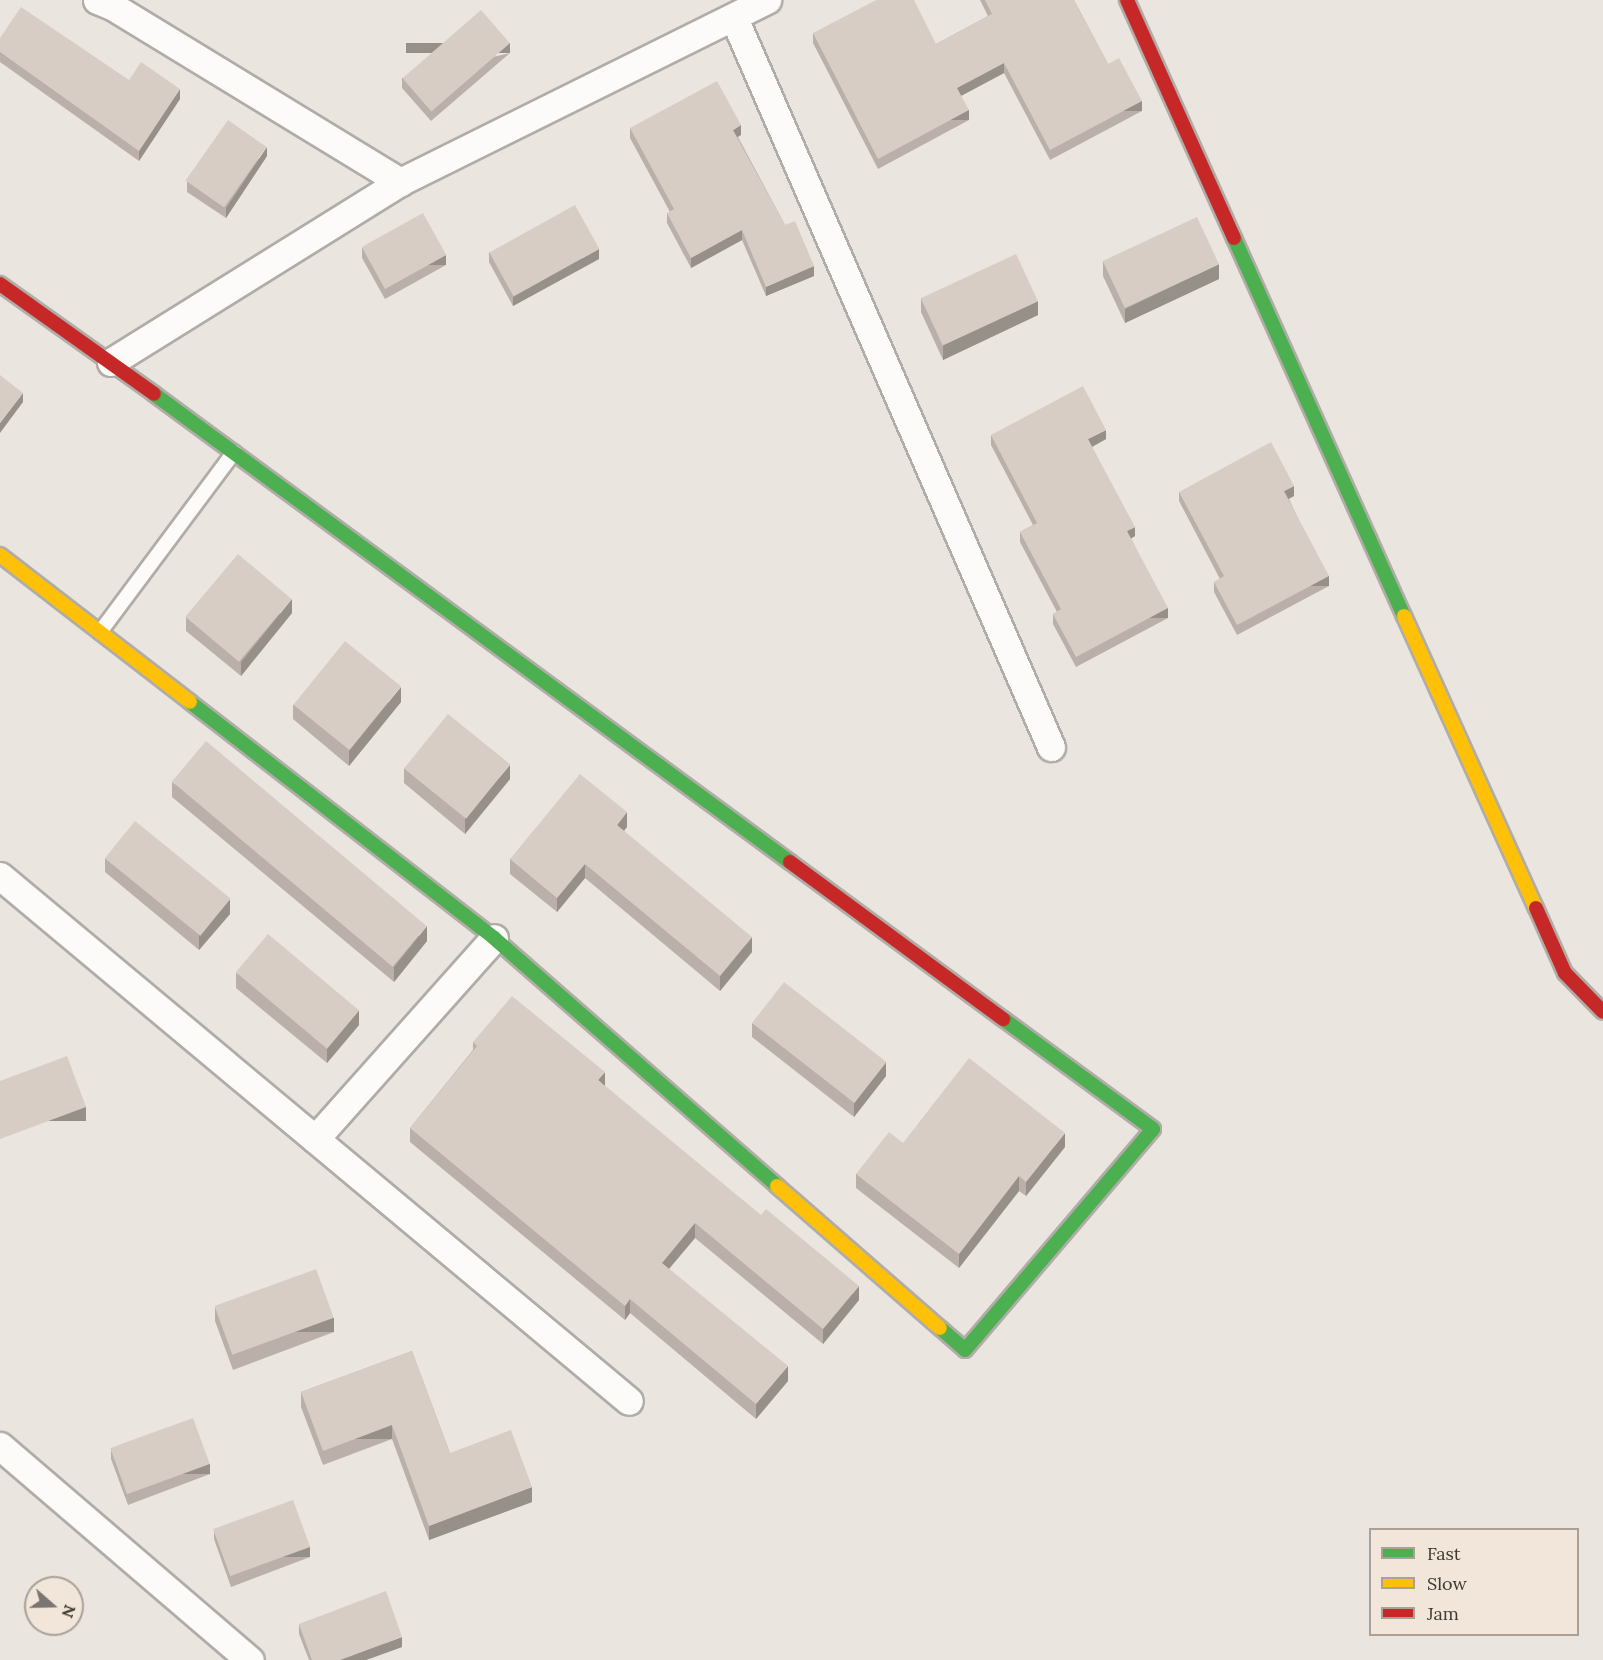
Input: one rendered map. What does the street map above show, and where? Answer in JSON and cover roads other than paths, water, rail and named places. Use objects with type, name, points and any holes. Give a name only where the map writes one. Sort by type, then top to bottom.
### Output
[{"type":"street","points":[[97,0],[122,12],[400,182]]},
{"type":"street","points":[[111,362],[400,182],[767,0]]},
{"type":"street","points":[[1127,0],[1565,973],[1603,1012]]},
{"type":"street","points":[[734,18],[1051,747]]},
{"type":"street","points":[[0,284],[234,452],[1152,1129],[965,1350],[494,938],[0,555]]},
{"type":"street","points":[[0,876],[628,1401]]},
{"type":"street","points":[[315,1139],[494,938]]},
{"type":"street","points":[[0,1446],[250,1660]]},
{"type":"lane","points":[[100,633],[234,452]]}]
